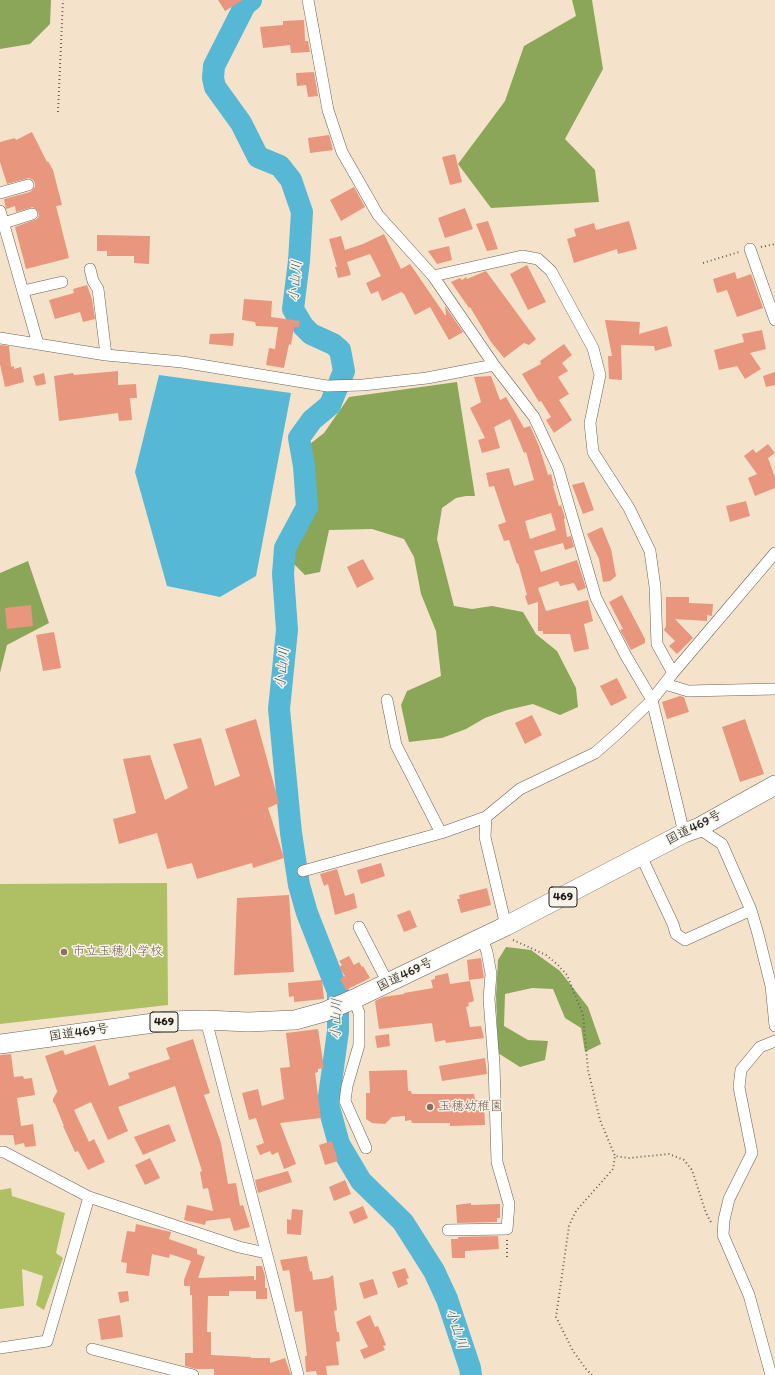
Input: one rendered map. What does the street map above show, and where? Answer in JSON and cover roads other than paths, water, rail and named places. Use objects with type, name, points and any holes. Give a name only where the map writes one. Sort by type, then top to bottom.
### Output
[{"type":"highway","name":"国道469号","points":[[0,1044],[168,1021],[206,1020],[248,1022],[295,1020],[328,1010],[495,932],[775,785]]},
{"type":"street","points":[[308,0],[328,110],[342,152],[378,215],[433,276],[494,365],[534,417],[555,462],[596,598],[626,656],[652,700],[691,830],[722,844],[751,910],[771,986],[775,1026]]},
{"type":"street","points":[[0,193],[28,185]]},
{"type":"street","points":[[0,211],[38,344]]},
{"type":"street","points":[[4,223],[32,214]]},
{"type":"street","points":[[750,249],[775,320]]},
{"type":"street","points":[[433,276],[522,256],[538,259],[551,271],[593,348],[600,375],[590,423],[593,452],[628,508],[650,551],[655,587],[657,644],[673,673]]},
{"type":"street","points":[[90,269],[93,281],[98,289],[106,355]]},
{"type":"street","points":[[23,291],[62,282]]},
{"type":"street","points":[[0,338],[106,355],[182,362],[329,386],[427,378],[494,365]]},
{"type":"street","points":[[303,871],[441,833],[486,817],[520,789],[595,753],[652,700],[673,673],[775,553]]},
{"type":"street","points":[[664,684],[688,691],[775,689]]},
{"type":"street","points":[[387,700],[396,745],[441,833]]},
{"type":"street","points":[[448,1230],[507,1229],[509,1204],[497,1162],[494,1064],[489,999],[491,974],[487,952],[495,932],[485,838],[486,817]]},
{"type":"street","points":[[641,856],[673,924],[676,934],[685,940],[751,910]]},
{"type":"street","points":[[359,927],[388,983]]},
{"type":"street","points":[[350,1001],[359,1013],[359,1045],[347,1086],[345,1101],[366,1148]]},
{"type":"street","points":[[206,1020],[298,1375]]},
{"type":"street","points":[[771,1375],[749,1295],[723,1235],[724,1220],[729,1199],[752,1153],[739,1087],[741,1070],[760,1047],[775,1042]]},
{"type":"street","points":[[0,1152],[4,1152],[89,1197],[239,1247],[266,1253]]},
{"type":"street","points":[[0,1348],[47,1340],[89,1197]]},
{"type":"street","points":[[92,1350],[193,1375]]},
{"type":"water","points":[[159,375],[291,393],[256,576],[220,597],[167,586],[135,472]]},
{"type":"waterway","name":"小山川","points":[[251,0],[245,5],[214,66],[213,78],[215,87],[241,123],[258,157],[280,166],[291,180],[302,212],[299,261],[293,309],[303,326],[311,334],[333,344],[340,350],[344,371],[330,405],[312,420],[299,438],[304,466],[307,507],[285,548],[283,574],[287,630],[279,709],[291,833],[299,885],[307,913],[338,992],[338,1031],[328,1104],[339,1144],[361,1181],[403,1222],[434,1271],[447,1299],[471,1375]]},
{"type":"place","name":"市立玉穂小学校","points":[[64,952]]},
{"type":"place","name":"玉穂幼稚園","points":[[430,1107]]}]
